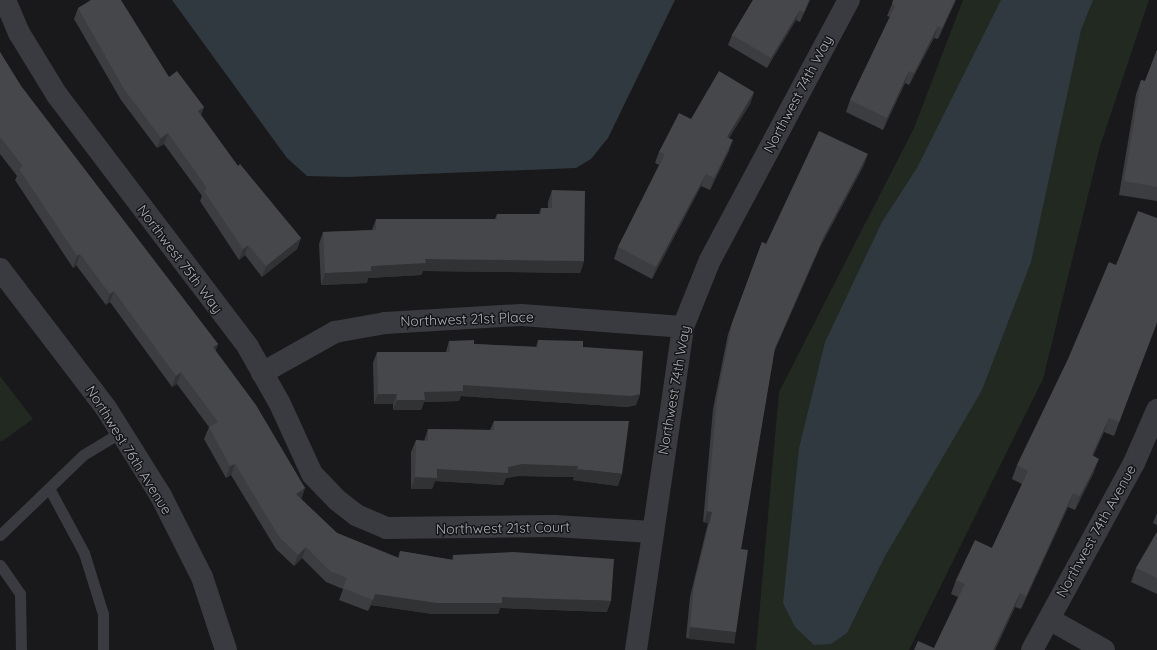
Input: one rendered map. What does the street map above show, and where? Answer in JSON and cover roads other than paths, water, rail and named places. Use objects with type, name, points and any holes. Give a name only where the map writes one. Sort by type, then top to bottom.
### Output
[{"type":"street","name":"Northwest 75th Way","points":[[5,0],[19,33],[57,95],[248,347],[312,474],[356,515]]},
{"type":"street","name":"Northwest 74th Way","points":[[636,650],[683,327],[710,260],[849,0]]},
{"type":"street","name":"Northwest 76th Avenue","points":[[0,269],[121,432],[162,496],[202,577],[226,650]]},
{"type":"street","name":"Northwest 21st Place","points":[[262,373],[334,332],[385,323],[521,315],[683,327]]},
{"type":"street","name":"Northwest 74th Avenue","points":[[1032,650],[1134,464],[1157,410]]},
{"type":"street","name":"Northwest 21st Court","points":[[356,515],[386,528],[554,526],[652,532]]},
{"type":"street","points":[[1049,619],[1104,650]]},
{"type":"lane","points":[[0,535],[83,455],[121,432]]},
{"type":"lane","points":[[49,488],[84,553],[103,614],[103,650]]},
{"type":"lane","points":[[0,565],[20,594],[21,650]]}]
